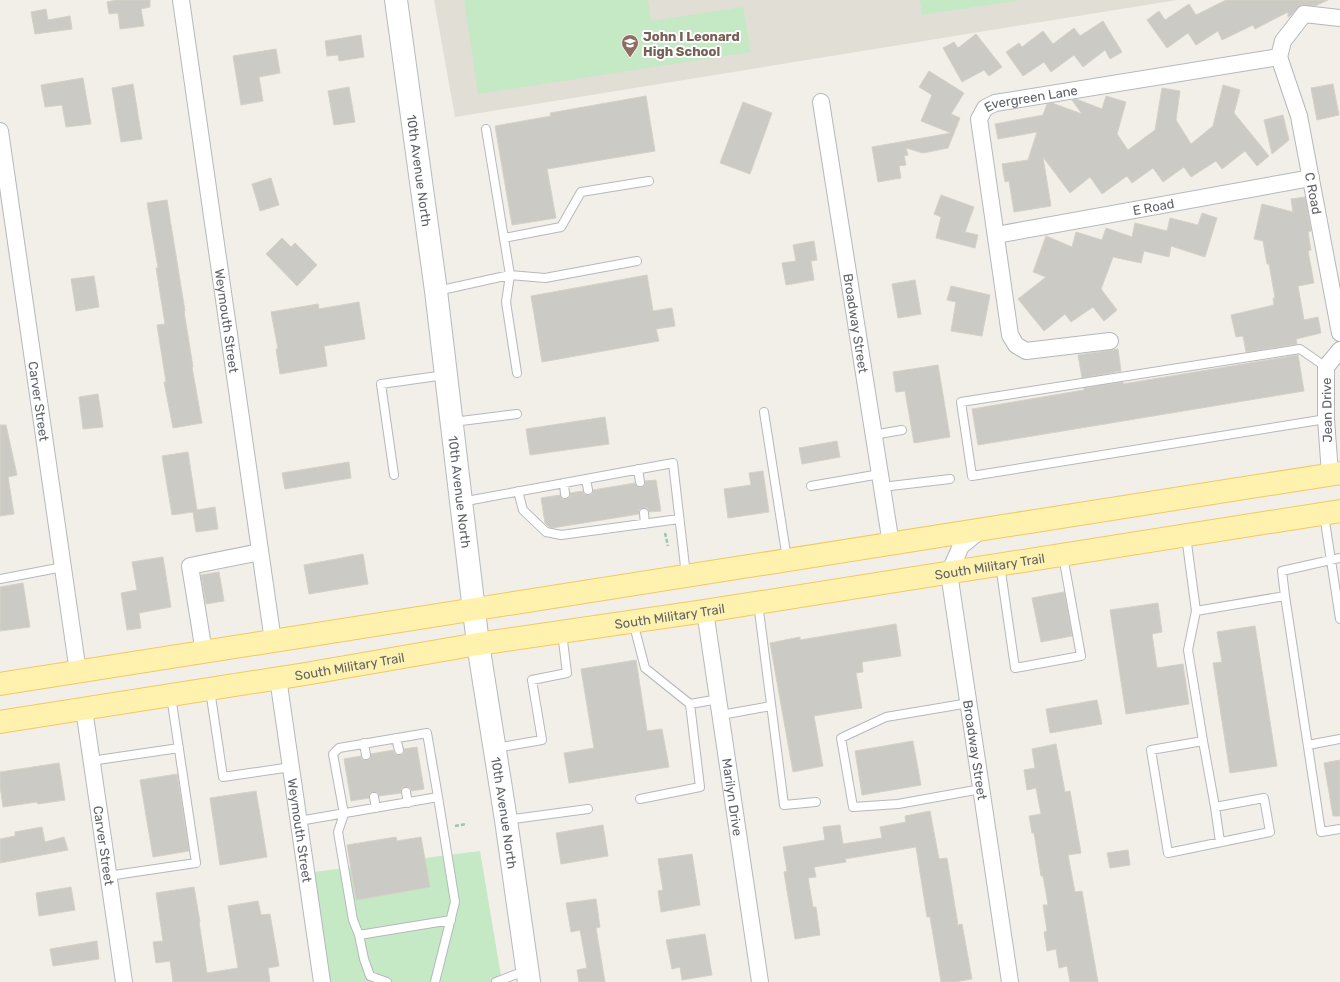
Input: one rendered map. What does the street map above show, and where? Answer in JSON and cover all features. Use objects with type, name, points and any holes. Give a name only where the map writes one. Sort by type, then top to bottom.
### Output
[{"type":"main road","points":[[0,684],[1335,474]]},
{"type":"main road","name":"South Military Trail","points":[[0,722],[278,678],[478,644],[758,603],[1332,512]]},
{"type":"street","name":"Weymouth Street","points":[[181,0],[273,641]]},
{"type":"street","name":"10th Avenue North","points":[[396,0],[436,291],[478,644],[493,748],[506,820],[528,976]]},
{"type":"street","points":[[1279,57],[1283,41],[1304,14],[1340,18]]},
{"type":"street","name":"C Road","points":[[1279,57],[1299,116],[1340,333]]},
{"type":"street","name":"Evergreen Lane","points":[[1110,341],[1026,351],[1016,345],[1010,335],[979,119],[985,108],[995,103],[1279,57]]},
{"type":"street","name":"Broadway Street","points":[[820,102],[890,544]]},
{"type":"street","name":"Carver Street","points":[[0,131],[78,672]]},
{"type":"street","name":"E Road","points":[[996,235],[1311,178]]},
{"type":"street","name":"Jean Drive","points":[[1335,474],[1326,419],[1326,367],[1340,350]]},
{"type":"street","points":[[949,572],[961,546],[982,529]]},
{"type":"street","points":[[204,652],[190,566],[260,552]]},
{"type":"street","name":"Broadway Street","points":[[949,572],[1010,982]]},
{"type":"street","name":"Marilyn Drive","points":[[706,611],[760,982]]},
{"type":"street","name":"Weymouth Street","points":[[278,678],[322,982]]},
{"type":"street","name":"Carver Street","points":[[84,709],[124,982]]},
{"type":"lane","points":[[486,129],[510,275],[506,302],[517,373]]},
{"type":"lane","points":[[504,238],[561,227],[581,192],[649,181]]},
{"type":"lane","points":[[436,291],[510,275],[545,278],[636,261]]},
{"type":"lane","points":[[1326,367],[1300,349],[961,402],[972,476],[1326,419]]},
{"type":"lane","points":[[394,475],[380,384],[446,375]]},
{"type":"lane","points":[[764,412],[787,560]]},
{"type":"lane","points":[[452,422],[517,414]]},
{"type":"lane","points":[[873,435],[902,430]]},
{"type":"lane","points":[[461,502],[673,463],[686,576]]},
{"type":"lane","points":[[638,469],[640,482]]},
{"type":"lane","points":[[586,479],[588,490]]},
{"type":"lane","points":[[811,486],[881,481],[950,479]]},
{"type":"lane","points":[[564,483],[565,494]]},
{"type":"lane","points":[[518,491],[523,510],[546,532],[561,535],[679,519]]},
{"type":"lane","points":[[1332,512],[1331,559],[1340,618]]},
{"type":"lane","points":[[644,513],[645,524]]},
{"type":"lane","points":[[592,522],[593,531]]},
{"type":"lane","points":[[569,525],[571,534]]},
{"type":"lane","points":[[1186,535],[1196,611],[1188,650],[1220,842]]},
{"type":"lane","points":[[999,564],[1015,668],[1081,656],[1063,554]]},
{"type":"lane","points":[[1340,558],[1282,571],[1321,832],[1340,829]]},
{"type":"lane","points":[[0,579],[63,567]]},
{"type":"lane","points":[[1196,611],[1286,596]]},
{"type":"lane","points":[[758,603],[784,805],[816,802]]},
{"type":"lane","points":[[633,621],[645,668],[690,704],[720,707],[771,706]]},
{"type":"lane","points":[[493,748],[542,740],[532,680],[567,673],[561,632]]},
{"type":"lane","points":[[210,689],[223,777],[291,767]]},
{"type":"lane","points":[[108,876],[196,863],[171,695]]},
{"type":"lane","points":[[969,703],[886,718],[841,738],[853,807],[898,804],[981,788]]},
{"type":"lane","points":[[640,799],[700,787],[690,704]]},
{"type":"lane","points":[[387,982],[370,976],[364,959],[360,935],[353,920],[338,832],[344,814],[333,754],[340,748],[427,733],[455,902],[435,982]]},
{"type":"lane","points":[[396,738],[398,750]]},
{"type":"lane","points":[[1308,746],[1340,739]]},
{"type":"lane","points":[[1203,741],[1151,750],[1168,853],[1270,832],[1264,798],[1215,807]]},
{"type":"lane","points":[[364,743],[366,755]]},
{"type":"lane","points":[[91,761],[179,748]]},
{"type":"lane","points":[[406,792],[408,803]]},
{"type":"lane","points":[[374,797],[376,808]]},
{"type":"lane","points":[[299,821],[438,798]]},
{"type":"lane","points":[[506,820],[588,809]]},
{"type":"lane","points":[[360,935],[451,920]]},
{"type":"lane","points":[[496,982],[528,976]]},
{"type":"path","points":[[455,826],[467,824]]},
{"type":"shaded area","name":"John I Leonard High School","points":[[434,0],[1177,0],[455,117]]},
{"type":"green space","points":[[464,0],[648,0],[651,21],[743,7],[751,52],[478,94]]},
{"type":"green space","points":[[920,0],[1021,0],[922,15]]},
{"type":"green space","points":[[480,851],[502,982],[322,982],[306,873]]},
{"type":"building","points":[[116,0],[150,0],[150,7],[141,9],[144,26],[120,29],[118,13],[109,14],[107,2]]},
{"type":"building","points":[[1226,0],[1328,0],[1315,6],[1301,5],[1288,17],[1288,12],[1255,29],[1253,25],[1222,40],[1218,31],[1196,45],[1188,33],[1167,48],[1147,20],[1159,11],[1165,20],[1189,4],[1196,15]]},
{"type":"building","points":[[46,9],[48,20],[70,16],[72,29],[35,34],[31,12]]},
{"type":"building","points":[[1103,21],[1122,52],[1110,59],[1105,50],[1083,67],[1074,55],[1051,72],[1044,62],[1023,76],[1006,52],[1019,43],[1022,47],[1043,31],[1053,44],[1074,28],[1080,36]]},
{"type":"building","points":[[976,34],[1002,67],[989,76],[984,70],[962,82],[943,48],[954,42],[958,48]]},
{"type":"building","points":[[361,35],[364,57],[339,61],[338,55],[327,56],[325,41]]},
{"type":"building","points":[[276,49],[280,73],[259,77],[263,101],[241,105],[233,56]]},
{"type":"building","points":[[929,71],[964,93],[951,114],[960,118],[948,148],[923,153],[906,148],[908,155],[904,156],[906,165],[899,166],[901,178],[878,182],[872,147],[951,133],[921,121],[932,95],[919,87]]},
{"type":"building","points":[[83,78],[91,124],[66,127],[62,105],[45,107],[41,85]]},
{"type":"building","points":[[133,84],[142,139],[121,142],[112,88]]},
{"type":"building","points":[[1333,84],[1339,115],[1317,120],[1311,88]]},
{"type":"building","points":[[1223,85],[1240,90],[1234,113],[1269,156],[1257,166],[1245,151],[1222,169],[1216,161],[1191,177],[1184,167],[1163,182],[1153,168],[1132,183],[1127,176],[1102,194],[1090,177],[1070,193],[1043,157],[1051,206],[1014,212],[1009,181],[1005,182],[1002,164],[1028,160],[1037,132],[998,139],[995,124],[1043,115],[1047,104],[1052,103],[1082,114],[1072,100],[1076,99],[1102,109],[1106,96],[1126,102],[1117,134],[1128,150],[1155,130],[1162,88],[1180,91],[1176,120],[1191,144],[1213,126]]},
{"type":"building","points":[[349,87],[355,122],[334,125],[328,91]]},
{"type":"building","points":[[646,96],[655,151],[547,169],[556,218],[512,225],[495,126],[551,116],[550,113]]},
{"type":"building","points":[[743,102],[772,113],[750,174],[720,163]]},
{"type":"building","points":[[1283,115],[1289,140],[1272,154],[1264,120]]},
{"type":"building","points":[[271,178],[279,205],[260,211],[252,184]]},
{"type":"building","points":[[941,195],[974,207],[965,232],[978,235],[975,248],[936,238],[941,217],[934,214]]},
{"type":"building","points":[[1305,197],[1311,231],[1308,232],[1311,250],[1308,251],[1314,283],[1298,286],[1304,320],[1318,317],[1321,333],[1296,339],[1297,344],[1246,352],[1243,336],[1236,337],[1231,315],[1274,305],[1273,298],[1275,298],[1263,241],[1254,239],[1262,204],[1293,212],[1291,199]]},
{"type":"building","points":[[167,200],[202,423],[173,428],[164,382],[166,382],[157,325],[165,324],[156,268],[158,268],[147,203]]},
{"type":"building","points":[[1202,213],[1217,218],[1205,257],[1171,246],[1169,257],[1144,251],[1141,263],[1113,257],[1101,289],[1117,310],[1104,321],[1093,307],[1071,322],[1065,314],[1044,331],[1018,299],[1046,277],[1033,272],[1046,236],[1072,247],[1076,232],[1102,240],[1106,228],[1132,237],[1135,223],[1167,231],[1170,218],[1198,225]]},
{"type":"building","points":[[282,238],[291,247],[295,243],[317,265],[297,286],[266,254]]},
{"type":"building","points":[[814,241],[817,260],[811,261],[814,280],[786,285],[782,263],[796,261],[793,245]]},
{"type":"building","points":[[647,275],[653,311],[672,308],[675,326],[656,329],[659,341],[542,362],[531,296]]},
{"type":"building","points":[[94,276],[99,307],[76,311],[71,279]]},
{"type":"building","points":[[915,280],[921,314],[898,318],[892,284]]},
{"type":"building","points":[[951,286],[990,295],[982,336],[951,331],[956,302],[947,300]]},
{"type":"building","points":[[359,302],[365,339],[324,346],[327,366],[280,374],[276,349],[278,349],[271,312],[318,304],[319,309]]},
{"type":"building","points":[[1118,349],[1121,371],[1082,378],[1078,355]]},
{"type":"building","points":[[1298,355],[1304,391],[978,445],[972,409],[1084,390],[1084,388],[1123,382],[1123,384]]},
{"type":"building","points":[[938,365],[950,437],[914,443],[905,391],[896,392],[893,372]]},
{"type":"building","points":[[98,394],[103,427],[83,429],[79,397]]},
{"type":"building","points":[[605,417],[609,444],[530,455],[526,429]]},
{"type":"building","points":[[0,425],[6,425],[17,475],[8,477],[14,514],[0,516]]},
{"type":"building","points":[[837,441],[840,457],[802,464],[799,448]]},
{"type":"building","points":[[188,452],[197,510],[215,507],[218,529],[196,532],[193,512],[172,515],[162,456]]},
{"type":"building","points":[[349,462],[351,478],[285,489],[282,473]]},
{"type":"building","points":[[763,471],[769,512],[728,518],[724,489],[751,485],[749,473]]},
{"type":"building","points":[[656,480],[661,511],[649,512],[647,508],[643,508],[639,510],[639,514],[552,528],[545,523],[541,498],[560,495],[562,499],[566,499],[570,497],[570,493],[583,491],[584,494],[589,495],[592,494],[593,490],[635,483],[638,487],[641,487],[645,484],[645,481]]},
{"type":"building","points":[[363,554],[368,584],[309,594],[304,565]]},
{"type":"building","points":[[163,557],[171,607],[139,613],[141,628],[127,630],[121,593],[137,590],[132,562]]},
{"type":"building","points":[[219,572],[224,601],[206,604],[201,575]]},
{"type":"building","points":[[23,583],[30,627],[0,631],[0,587]]},
{"type":"building","points":[[1064,592],[1072,636],[1041,642],[1032,598]]},
{"type":"building","points":[[1158,603],[1162,632],[1152,634],[1157,668],[1183,664],[1189,704],[1126,714],[1110,610]]},
{"type":"building","points":[[896,624],[901,656],[862,662],[863,672],[856,673],[862,708],[814,716],[823,766],[793,772],[770,643],[800,637],[800,640]]},
{"type":"building","points":[[1255,626],[1277,766],[1230,773],[1213,663],[1222,662],[1217,632]]},
{"type":"building","points":[[636,660],[647,731],[662,729],[669,767],[569,783],[564,753],[594,748],[581,669]]},
{"type":"building","points":[[1097,700],[1102,724],[1050,733],[1046,709]]},
{"type":"building","points":[[913,741],[921,785],[862,795],[855,751]]},
{"type":"building","points":[[1056,744],[1065,792],[1070,791],[1081,853],[1068,855],[1075,892],[1082,891],[1098,982],[1070,982],[1067,966],[1059,968],[1056,949],[1047,951],[1044,932],[1047,931],[1043,905],[1048,905],[1043,876],[1041,876],[1034,833],[1032,833],[1029,816],[1041,814],[1036,788],[1027,790],[1024,770],[1035,768],[1032,749]]},
{"type":"building","points":[[417,747],[424,789],[411,791],[410,788],[405,787],[402,788],[401,793],[379,796],[378,793],[373,792],[370,793],[369,798],[351,801],[344,759],[361,756],[362,759],[367,760],[370,759],[371,754],[393,750],[395,754],[400,755],[403,754],[404,749]]},
{"type":"building","points":[[1340,760],[1340,816],[1333,816],[1324,763]]},
{"type":"building","points":[[59,763],[65,800],[3,807],[0,772]]},
{"type":"building","points":[[177,774],[189,851],[153,857],[140,780]]},
{"type":"building","points":[[256,791],[267,857],[220,865],[210,798]]},
{"type":"building","points":[[930,811],[939,859],[947,858],[958,925],[962,924],[972,979],[955,982],[941,982],[930,917],[927,917],[916,847],[845,859],[846,862],[814,867],[816,877],[808,878],[813,907],[816,907],[820,935],[795,939],[784,872],[787,871],[783,847],[825,840],[823,827],[840,825],[843,844],[882,838],[880,827],[906,822],[905,816]]},
{"type":"building","points":[[603,825],[608,856],[561,864],[556,833]]},
{"type":"building","points":[[42,827],[45,842],[64,837],[68,850],[0,863],[0,839],[15,836],[15,832]]},
{"type":"building","points":[[396,837],[397,841],[421,837],[430,887],[356,900],[347,845]]},
{"type":"building","points":[[1128,850],[1130,865],[1110,868],[1107,853]]},
{"type":"building","points":[[692,854],[700,905],[661,912],[658,891],[663,890],[658,859]]},
{"type":"building","points":[[71,887],[75,910],[39,916],[36,893]]},
{"type":"building","points":[[194,887],[207,973],[238,968],[228,906],[258,901],[261,915],[270,914],[279,966],[268,968],[270,982],[173,982],[170,961],[156,963],[153,942],[163,941],[156,893]]},
{"type":"building","points":[[596,899],[600,927],[596,928],[605,982],[579,982],[577,970],[587,968],[580,930],[571,932],[566,903]]},
{"type":"building","points":[[705,934],[712,975],[682,980],[680,967],[672,969],[666,940]]},
{"type":"building","points":[[97,941],[99,959],[53,966],[50,949]]},
{"type":"place","name":"John I Leonard High School","points":[[630,58]]}]
